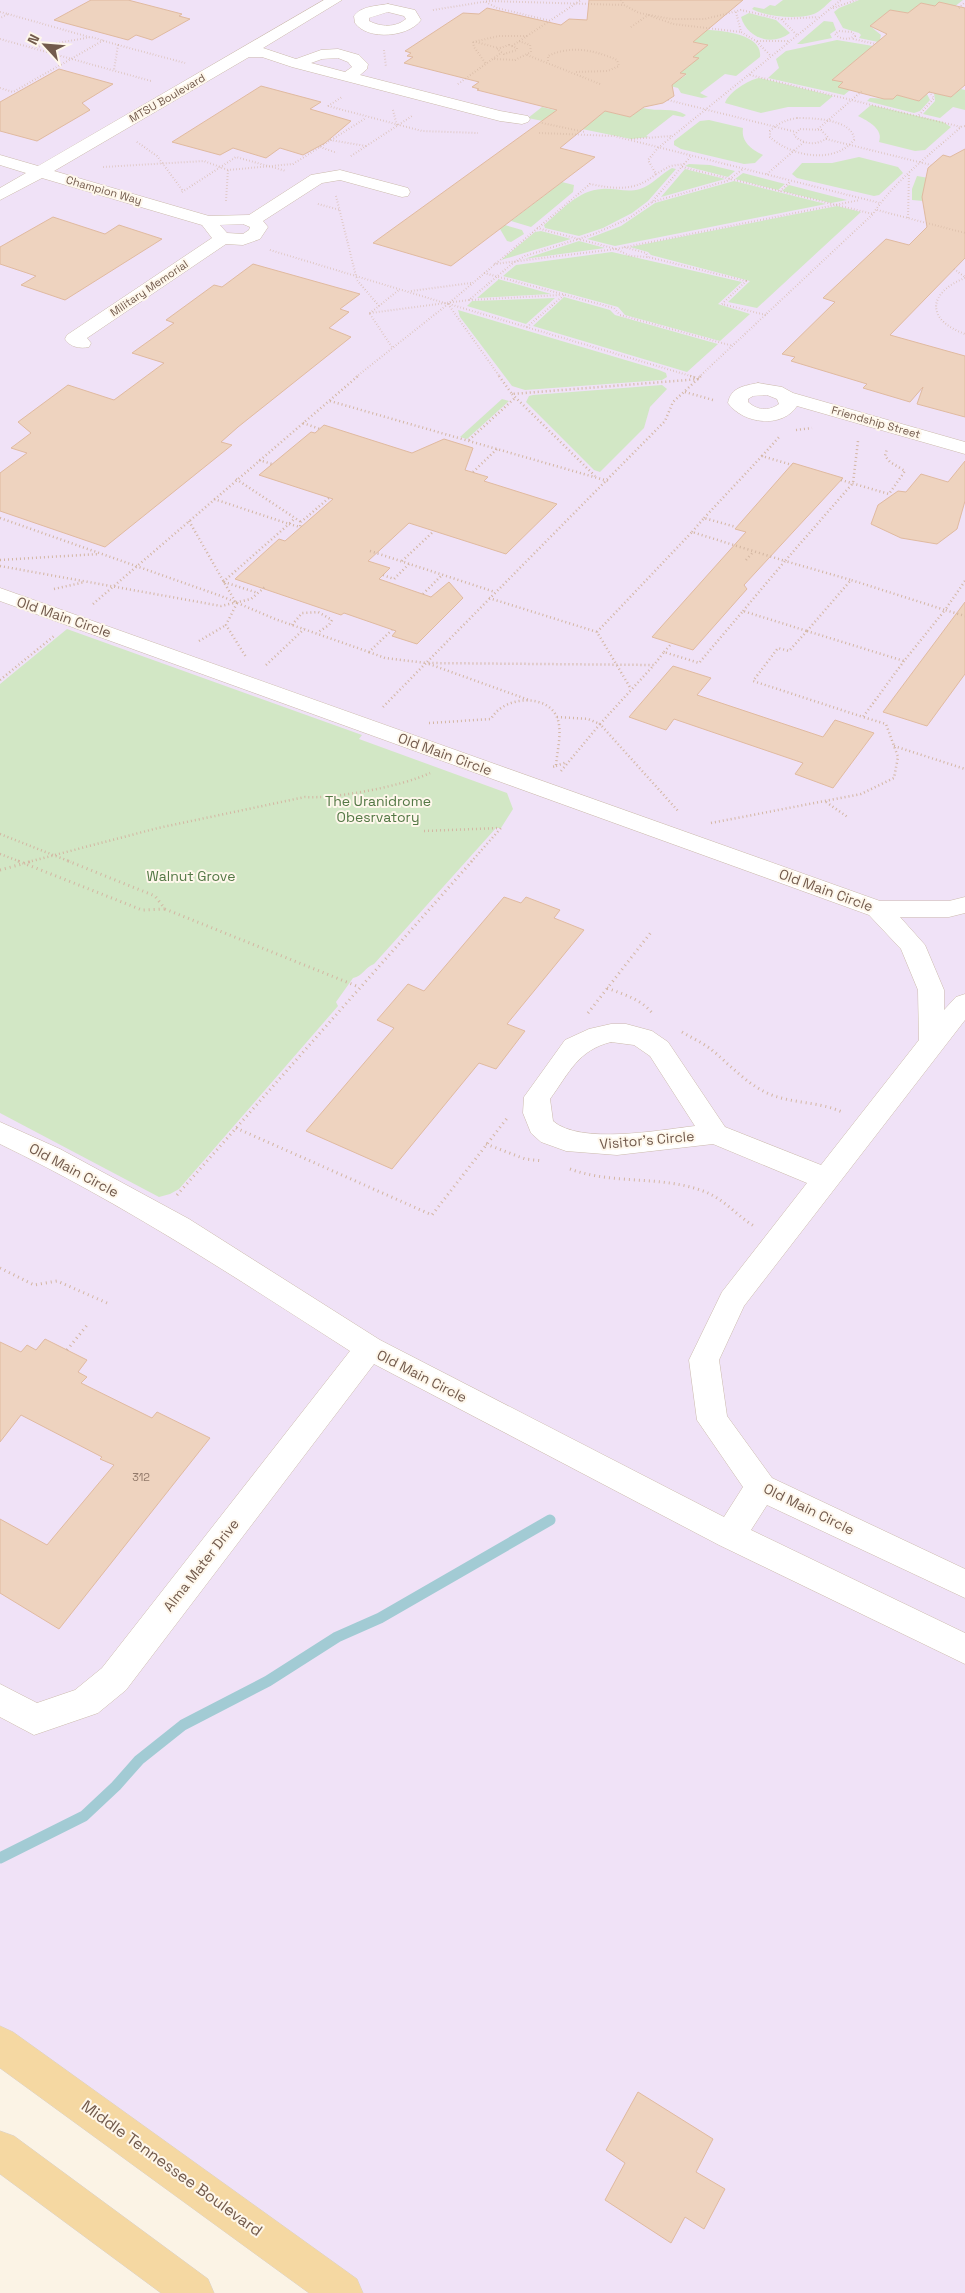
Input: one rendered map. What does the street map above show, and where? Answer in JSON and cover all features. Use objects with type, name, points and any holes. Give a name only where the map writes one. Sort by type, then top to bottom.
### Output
[{"type":"main road","name":"Middle Tennessee Boulevard","points":[[0,2045],[160,2158],[343,2293]]},
{"type":"main road","points":[[0,2150],[194,2293]]},
{"type":"street","name":"MTSU Boulevard","points":[[0,195],[249,52],[308,9],[335,0]]},
{"type":"street","points":[[404,11],[426,7]]},
{"type":"street","points":[[249,52],[500,116],[522,119]]},
{"type":"street","name":"Champion Way","points":[[0,160],[208,221]]},
{"type":"street","points":[[258,217],[259,226],[257,234],[246,239],[223,238],[216,233],[208,221],[258,217],[317,179],[340,175],[402,192]]},
{"type":"street","name":"Military Memorial","points":[[78,341],[223,238]]},
{"type":"street","name":"Friendship Street","points":[[786,397],[965,448]]},
{"type":"street","name":"Old Main Circle","points":[[0,594],[878,908],[912,945],[931,990],[932,1042],[732,1300],[704,1360],[712,1420],[761,1487],[965,1584]]},
{"type":"street","points":[[878,908],[949,909],[965,905]]},
{"type":"street","points":[[932,1042],[965,1003]]},
{"type":"street","name":"Visitor's Circle","points":[[715,1134],[659,1049],[643,1038],[626,1033],[611,1033],[589,1038],[574,1047],[537,1097],[537,1112],[541,1126],[551,1135],[566,1141],[617,1145],[715,1134],[826,1179]]},
{"type":"street","name":"Old Main Circle","points":[[0,1132],[50,1156],[178,1227],[369,1348],[730,1535],[965,1649]]},
{"type":"street","name":"Alma Mater Drive","points":[[0,1699],[34,1719],[86,1702],[114,1679],[369,1348]]},
{"type":"street","points":[[730,1535],[761,1487]]},
{"type":"path","points":[[473,42],[498,48],[512,46],[581,0]]},
{"type":"path","points":[[620,0],[624,5]]},
{"type":"path","points":[[656,174],[648,160],[658,148],[841,0]]},
{"type":"path","points":[[829,9],[856,0]]},
{"type":"path","points":[[486,1],[498,8],[551,20]]},
{"type":"path","points":[[426,7],[486,1],[624,5],[672,24],[741,32],[756,41],[771,56]]},
{"type":"path","points":[[959,8],[965,2]]},
{"type":"path","points":[[631,27],[648,15],[671,19],[697,19],[741,10],[782,19],[820,17]]},
{"type":"path","points":[[0,12],[193,65]]},
{"type":"path","points":[[736,12],[741,32]]},
{"type":"path","points":[[0,18],[8,14]]},
{"type":"path","points":[[782,19],[797,35]]},
{"type":"path","points":[[852,38],[855,35],[849,31],[839,31],[835,34],[842,39],[852,38],[876,44]]},
{"type":"path","points":[[473,42],[500,36],[527,36]]},
{"type":"path","points":[[33,48],[91,37]]},
{"type":"path","points":[[0,39],[152,81]]},
{"type":"path","points":[[0,88],[13,92],[104,40]]},
{"type":"path","points":[[494,58],[515,60],[531,52],[530,45],[519,41]]},
{"type":"path","points":[[756,41],[789,41]]},
{"type":"path","points":[[473,42],[474,47],[486,64]]},
{"type":"path","points":[[114,70],[118,45]]},
{"type":"path","points":[[456,86],[501,53],[516,52],[517,48],[512,46]]},
{"type":"path","points":[[384,48],[387,74]]},
{"type":"path","points":[[498,48],[498,51],[501,53]]},
{"type":"path","points":[[548,61],[548,56],[564,49],[586,50],[617,60],[619,66],[615,69],[596,73],[574,72]]},
{"type":"path","points":[[527,55],[548,61],[600,84]]},
{"type":"path","points":[[602,57],[606,55]]},
{"type":"path","points":[[749,74],[961,127]]},
{"type":"path","points":[[818,129],[862,91]]},
{"type":"path","points":[[919,115],[934,98],[929,92]]},
{"type":"path","points":[[668,100],[796,132],[805,128],[818,129],[827,134],[826,139]]},
{"type":"path","points":[[97,167],[204,161],[222,166],[228,170],[293,164],[366,117]]},
{"type":"path","points":[[522,119],[593,134]]},
{"type":"path","points":[[791,119],[829,120],[848,128],[853,134],[854,140],[850,145],[837,151],[819,154],[793,152],[774,143],[770,137],[770,132],[774,126],[791,119]]},
{"type":"path","points":[[349,157],[397,126]]},
{"type":"path","points":[[379,711],[489,598],[608,481],[666,420],[673,402],[700,379],[873,214],[880,203],[920,162],[961,127],[965,126]]},
{"type":"path","points":[[796,132],[795,138],[804,142],[819,142],[826,139],[931,165]]},
{"type":"path","points":[[628,140],[672,136]]},
{"type":"path","points":[[132,140],[148,146],[164,163],[183,191]]},
{"type":"path","points":[[330,140],[366,146]]},
{"type":"path","points":[[767,175],[804,142]]},
{"type":"path","points":[[320,147],[342,155]]},
{"type":"path","points":[[658,148],[880,203]]},
{"type":"path","points":[[468,300],[513,263],[525,256],[617,225],[652,202],[691,156]]},
{"type":"path","points":[[178,195],[236,157],[288,172]]},
{"type":"path","points":[[0,680],[84,614],[112,586],[258,460],[392,347],[448,304],[483,272],[590,184],[613,188],[636,188],[646,184],[656,174],[670,166],[683,166],[873,214]]},
{"type":"path","points":[[652,202],[731,179],[743,169]]},
{"type":"path","points":[[226,204],[228,170]]},
{"type":"path","points":[[908,218],[909,173]]},
{"type":"path","points":[[779,191],[791,181]]},
{"type":"path","points":[[336,193],[359,284],[379,306]]},
{"type":"path","points":[[494,264],[624,247],[863,199]]},
{"type":"path","points":[[316,204],[340,210]]},
{"type":"path","points":[[877,210],[965,233]]},
{"type":"path","points":[[536,228],[616,248],[620,253],[639,258],[648,257],[746,281],[722,304],[767,315]]},
{"type":"path","points":[[624,247],[646,253],[648,257]]},
{"type":"path","points":[[269,250],[700,379]]},
{"type":"path","points":[[954,270],[965,278],[938,294],[937,312],[944,322],[959,333],[965,334]]},
{"type":"path","points":[[483,272],[614,308],[620,315],[734,346]]},
{"type":"path","points":[[408,291],[472,283]]},
{"type":"path","points":[[370,313],[400,289]]},
{"type":"path","points":[[370,313],[468,300],[564,295]]},
{"type":"path","points":[[527,327],[564,295]]},
{"type":"path","points":[[448,304],[512,394],[596,477]]},
{"type":"path","points":[[370,313],[392,347]]},
{"type":"path","points":[[512,394],[700,379]]},
{"type":"path","points":[[685,392],[712,399],[718,403]]},
{"type":"path","points":[[469,441],[516,397]]},
{"type":"path","points":[[329,401],[608,481]]},
{"type":"path","points":[[302,423],[320,429]]},
{"type":"path","points":[[792,430],[816,428]]},
{"type":"path","points":[[597,632],[785,430]]},
{"type":"path","points":[[664,652],[699,663],[853,483],[859,436]]},
{"type":"path","points":[[841,480],[889,494],[906,471],[890,462],[885,456],[889,446]]},
{"type":"path","points":[[473,472],[497,449]]},
{"type":"path","points":[[762,456],[792,464]]},
{"type":"path","points":[[258,460],[272,464]]},
{"type":"path","points":[[236,479],[301,522]]},
{"type":"path","points":[[214,498],[300,527],[301,522],[329,498]]},
{"type":"path","points":[[0,518],[221,596],[292,625],[385,658],[426,663],[654,665]]},
{"type":"path","points":[[223,582],[295,518]]},
{"type":"path","points":[[704,518],[736,527]]},
{"type":"path","points":[[0,524],[5,520]]},
{"type":"path","points":[[189,520],[223,582],[237,603]]},
{"type":"path","points":[[402,561],[434,531]]},
{"type":"path","points":[[692,532],[965,616]]},
{"type":"path","points":[[370,551],[495,592]]},
{"type":"path","points":[[746,560],[754,551]]},
{"type":"path","points":[[0,560],[102,554]]},
{"type":"path","points":[[383,575],[394,579],[409,564]]},
{"type":"path","points":[[0,566],[221,606],[252,599],[266,586]]},
{"type":"path","points":[[422,594],[442,574]]},
{"type":"path","points":[[711,823],[860,794],[894,778],[898,757],[886,724],[752,681],[778,648],[789,651],[851,580]]},
{"type":"path","points":[[863,717],[965,581]]},
{"type":"path","points":[[49,590],[86,582]]},
{"type":"path","points":[[223,582],[258,593]]},
{"type":"path","points":[[489,598],[597,632],[631,689]]},
{"type":"path","points":[[321,613],[325,610]]},
{"type":"path","points":[[292,625],[302,613],[313,611],[328,615],[332,620],[329,625],[316,633]]},
{"type":"path","points":[[743,611],[904,661]]},
{"type":"path","points":[[194,644],[226,625]]},
{"type":"path","points":[[247,682],[304,629]]},
{"type":"path","points":[[368,652],[392,630]]},
{"type":"path","points":[[558,774],[672,643]]},
{"type":"path","points":[[426,663],[550,708],[557,717],[559,729],[556,766]]},
{"type":"path","points":[[422,723],[491,719],[498,708],[510,702],[531,700]]},
{"type":"path","points":[[557,717],[588,719],[600,724],[685,819]]},
{"type":"path","points":[[893,745],[965,769]]},
{"type":"path","points":[[548,768],[569,761]]},
{"type":"path","points":[[0,870],[158,828],[287,800],[305,797],[322,798],[415,780]]},
{"type":"path","points":[[825,802],[849,818]]},
{"type":"path","points":[[173,1199],[501,828],[424,831]]},
{"type":"path","points":[[0,834],[155,896],[165,909]]},
{"type":"path","points":[[0,854],[142,910],[165,909],[360,987]]},
{"type":"path","points":[[583,1019],[652,930]]},
{"type":"path","points":[[607,988],[637,999],[645,1004],[655,1016]]},
{"type":"path","points":[[674,1028],[689,1035],[710,1049],[724,1060],[733,1072],[767,1093],[791,1101],[831,1107],[844,1113]]},
{"type":"path","points":[[236,1128],[432,1215],[508,1116]]},
{"type":"path","points":[[486,1144],[525,1159],[548,1160]]},
{"type":"path","points":[[568,1168],[594,1177],[619,1181],[664,1181],[698,1189],[720,1200],[742,1219],[757,1227]]},
{"type":"path","points":[[0,1268],[34,1284],[57,1280],[107,1303]]},
{"type":"path","points":[[67,1350],[88,1324]]},
{"type":"shaded area","points":[[0,0],[965,0],[965,2293],[341,2293],[0,2043]]},
{"type":"green space","points":[[783,0],[832,0],[816,13],[802,16],[775,16],[752,9],[754,7],[764,9],[770,5],[775,6]]},
{"type":"green space","points":[[859,0],[963,0],[954,7],[940,2],[935,6],[921,3],[908,13],[890,10],[870,26],[881,35],[878,42],[859,38],[861,35],[859,33],[843,28],[834,12]]},
{"type":"green space","points":[[749,13],[776,20],[790,33],[783,37],[768,40],[754,35],[744,24],[741,17]]},
{"type":"green space","points":[[824,21],[833,22],[836,30],[830,34],[832,38],[797,44]]},
{"type":"green space","points":[[690,29],[730,33],[747,38],[757,46],[760,57],[736,76],[725,74],[700,93],[708,97],[702,98],[681,93],[678,88],[670,86],[686,75],[680,73],[698,58],[693,57],[707,45],[642,30]]},
{"type":"green space","points":[[837,40],[873,46],[833,79],[843,82],[850,90],[844,95],[768,78],[779,68],[776,59],[786,51]]},
{"type":"green space","points":[[759,78],[833,96],[820,107],[788,107],[761,113],[725,103],[730,95],[739,87]]},
{"type":"green space","points":[[961,89],[965,90],[965,110],[953,107],[940,118],[923,114],[935,101],[934,93],[951,97]]},
{"type":"green space","points":[[927,94],[930,100],[920,111],[914,113],[867,101],[870,98],[893,99],[897,95],[919,101]]},
{"type":"green space","points":[[871,105],[943,122],[951,127],[925,150],[915,151],[879,142],[880,137],[877,129],[858,116]]},
{"type":"green space","points":[[542,107],[594,120],[605,111],[630,117],[643,108],[671,110],[686,115],[683,117],[673,115],[646,136],[649,137],[631,139],[528,118]]},
{"type":"green space","points":[[709,120],[743,128],[745,141],[763,155],[755,163],[744,164],[681,149],[674,145],[674,141],[700,121]]},
{"type":"green space","points":[[859,157],[898,167],[903,173],[879,195],[874,196],[797,178],[792,174],[802,163],[832,163]]},
{"type":"green space","points":[[689,164],[710,165],[735,171],[728,177],[685,166]]},
{"type":"green space","points":[[672,168],[676,169],[648,201],[632,213],[603,228],[579,236],[545,228],[544,225],[563,208],[585,193],[602,189],[630,191],[640,189],[649,185]]},
{"type":"green space","points":[[685,169],[725,179],[661,197]]},
{"type":"green space","points":[[743,173],[785,184],[778,190],[735,179]]},
{"type":"green space","points":[[917,176],[929,178],[923,201],[912,200],[912,189]]},
{"type":"green space","points":[[734,181],[826,204],[615,246],[587,239],[621,226],[655,203]]},
{"type":"green space","points":[[562,182],[574,185],[573,192],[531,227],[511,221]]},
{"type":"green space","points":[[789,185],[847,200],[831,203],[782,191]]},
{"type":"green space","points":[[837,206],[861,212],[757,308],[728,302],[750,281],[651,255],[648,252],[630,247]]},
{"type":"green space","points":[[505,225],[522,230],[524,234],[511,242],[507,241],[500,229]]},
{"type":"green space","points":[[541,231],[571,239],[501,260],[535,232]]},
{"type":"green space","points":[[579,241],[605,248],[524,259]]},
{"type":"green space","points":[[612,252],[742,282],[718,304],[750,314],[720,341],[625,315],[618,307],[503,276],[516,265]]},
{"type":"green space","points":[[498,279],[551,294],[477,298]]},
{"type":"green space","points":[[564,297],[610,310],[615,315],[718,344],[687,372],[533,326]]},
{"type":"green space","points":[[555,298],[526,324],[467,306],[472,301]]},
{"type":"green space","points":[[458,310],[659,370],[666,373],[667,377],[662,380],[525,390],[512,386],[460,317]]},
{"type":"green space","points":[[662,385],[667,389],[650,407],[644,428],[600,472],[594,470],[526,402],[529,396],[533,395]]},
{"type":"green space","points":[[502,399],[509,401],[467,439],[460,437]]},
{"type":"green space","name":"Walnut Grove","points":[[67,629],[362,735],[359,739],[507,793],[513,809],[501,828],[496,828],[374,964],[353,978],[336,1002],[338,1006],[179,1189],[159,1197],[0,1113],[0,684]]},
{"type":"building","points":[[91,0],[128,0],[182,14],[179,16],[190,19],[152,40],[136,35],[128,40],[54,20]]},
{"type":"building","points":[[589,0],[743,0],[693,42],[708,45],[693,57],[699,58],[680,73],[686,74],[672,85],[674,96],[663,103],[644,107],[630,117],[605,111],[560,148],[595,157],[451,266],[373,243],[557,110],[477,90],[479,89],[472,87],[479,82],[404,63],[413,57],[407,56],[411,53],[405,51],[463,13],[479,14],[487,8],[561,25],[569,19],[587,20]]},
{"type":"building","points":[[939,2],[965,8],[965,85],[951,97],[929,92],[919,101],[897,95],[893,99],[884,99],[838,87],[843,82],[832,80],[887,34],[870,26],[890,10],[908,13],[921,3],[935,6]]},
{"type":"building","points":[[59,69],[113,84],[82,103],[90,110],[37,141],[0,131],[0,102]]},
{"type":"building","points":[[261,86],[321,102],[310,109],[351,121],[325,143],[303,155],[280,148],[266,158],[233,148],[220,155],[172,142]]},
{"type":"building","points":[[965,149],[965,258],[890,335],[965,356],[965,417],[917,404],[923,387],[910,402],[863,388],[867,384],[791,361],[795,357],[782,354],[835,302],[823,298],[886,239],[909,245],[927,227],[922,197],[928,168],[943,155],[950,157]]},
{"type":"building","points":[[53,217],[105,234],[119,225],[162,239],[65,300],[21,285],[36,276],[0,264],[0,247]]},
{"type":"building","points":[[253,264],[360,294],[340,309],[349,312],[329,328],[351,337],[238,427],[221,442],[232,445],[105,547],[0,511],[0,473],[27,453],[11,448],[31,433],[18,422],[68,385],[114,400],[164,363],[132,353],[174,323],[166,320],[214,285],[222,287]]},
{"type":"building","points":[[324,425],[412,453],[444,439],[473,448],[465,470],[488,477],[484,481],[557,504],[506,554],[409,523],[368,561],[390,568],[379,579],[431,597],[449,582],[463,598],[417,644],[392,636],[396,631],[344,613],[341,615],[235,579],[279,539],[285,541],[333,499],[259,475],[311,432],[315,433]]},
{"type":"building","points":[[965,461],[965,501],[957,529],[937,544],[901,538],[871,524],[878,505],[898,491],[906,492],[921,474],[948,482]]},
{"type":"building","points":[[793,463],[843,478],[744,585],[747,589],[693,650],[652,637],[746,532],[735,529]]},
{"type":"building","points":[[965,602],[965,674],[927,726],[883,712]]},
{"type":"building","points":[[673,666],[711,678],[697,695],[823,737],[835,720],[874,733],[833,788],[795,774],[803,763],[674,719],[666,730],[629,717]]},
{"type":"building","points":[[504,897],[521,903],[526,897],[560,910],[554,918],[584,930],[507,1024],[525,1031],[496,1069],[479,1063],[392,1169],[306,1131],[394,1028],[377,1020],[408,984],[424,991]]},
{"type":"building","points":[[45,1339],[87,1360],[78,1372],[87,1377],[81,1383],[152,1418],[157,1412],[210,1438],[59,1629],[0,1593],[0,1519],[47,1545],[114,1465],[21,1415],[0,1442],[0,1342],[21,1352],[27,1345],[36,1350]]},
{"type":"building","points":[[638,2092],[713,2139],[696,2172],[725,2189],[704,2229],[685,2217],[671,2243],[605,2200],[625,2163],[606,2150]]},
{"type":"waterway","points":[[0,1858],[84,1816],[116,1786],[139,1760],[183,1725],[268,1681],[337,1637],[380,1618],[550,1520]]},
{"type":"park label","name":"The Uranidrome Obesrvatory","points":[[378,810]]}]
